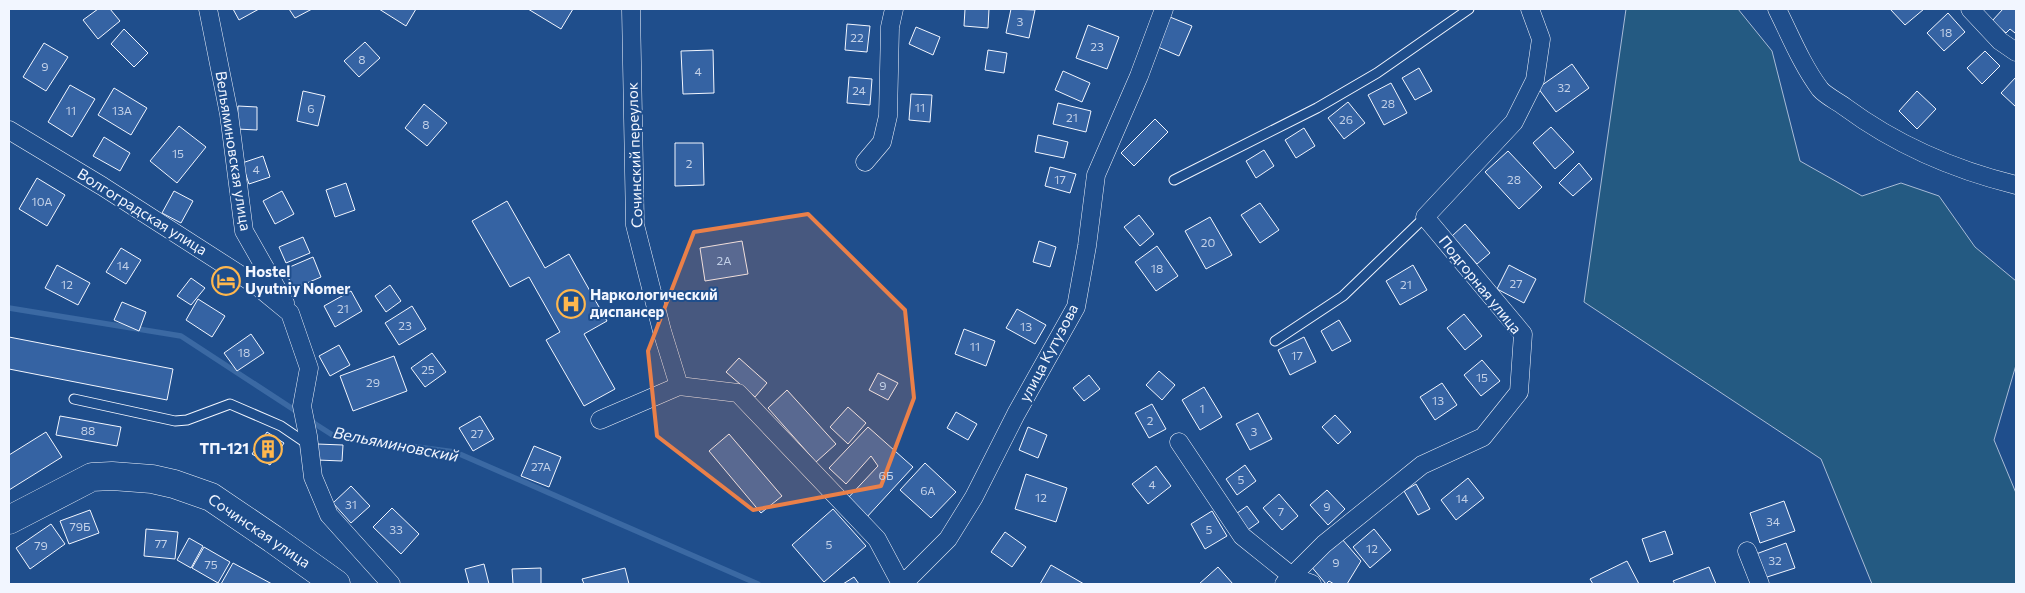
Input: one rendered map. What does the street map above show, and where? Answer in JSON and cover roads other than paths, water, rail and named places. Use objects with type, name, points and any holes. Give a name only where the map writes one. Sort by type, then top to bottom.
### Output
[{"type":"highway","name":"Сочинская улица","points":[[9,520],[92,478],[112,476],[152,479],[174,484],[211,497],[336,584]]},
{"type":"street","name":"Вельяминовская улица","points":[[208,9],[230,114],[244,231],[290,313]]},
{"type":"street","name":"Сочинский переулок","points":[[631,9],[635,225],[662,331],[679,386]]},
{"type":"street","points":[[865,162],[882,142],[888,116],[890,27],[894,9]]},
{"type":"street","name":"улица Кутузова","points":[[902,584],[948,540],[974,497],[1016,414],[1076,307],[1087,246],[1096,175],[1139,76],[1164,9]]},
{"type":"street","points":[[1424,217],[1514,122],[1535,80],[1541,39],[1530,9]]},
{"type":"street","points":[[1777,9],[1802,59],[1822,90],[1865,122],[1897,141],[1985,178],[2016,185]]},
{"type":"street","points":[[1970,9],[2000,41],[2016,52]]},
{"type":"street","name":"Волгоградская улица","points":[[9,130],[102,186],[240,275],[290,313]]},
{"type":"street","name":"Подгорная улица","points":[[1289,580],[1324,544],[1422,465],[1482,437],[1519,392],[1523,334],[1424,217]]},
{"type":"street","points":[[290,313],[309,368],[302,406],[309,441],[313,477],[329,515],[391,584]]},
{"type":"street","points":[[600,420],[679,386],[738,393],[877,539],[902,584]]},
{"type":"street","points":[[1179,442],[1242,536],[1289,580],[1312,584]]},
{"type":"street","points":[[1747,551],[1760,584]]},
{"type":"lane","points":[[1174,180],[1317,108],[1377,73],[1469,9]]},
{"type":"lane","points":[[1275,341],[1343,296],[1424,217]]},
{"type":"lane","points":[[74,399],[175,421],[187,420],[230,404],[281,426],[309,441]]},
{"type":"waterway","name":"Вельяминовский","points":[[9,308],[181,336],[299,413]]},
{"type":"waterway","name":"Вельяминовский","points":[[309,420],[334,436],[455,452],[758,584]]},
{"type":"place","name":"Hostel Uyutniy Nomer","points":[[226,281]]},
{"type":"place","name":"Наркологический диспансер","points":[[571,304]]},
{"type":"place","name":"ТП-121","points":[[268,449]]}]
